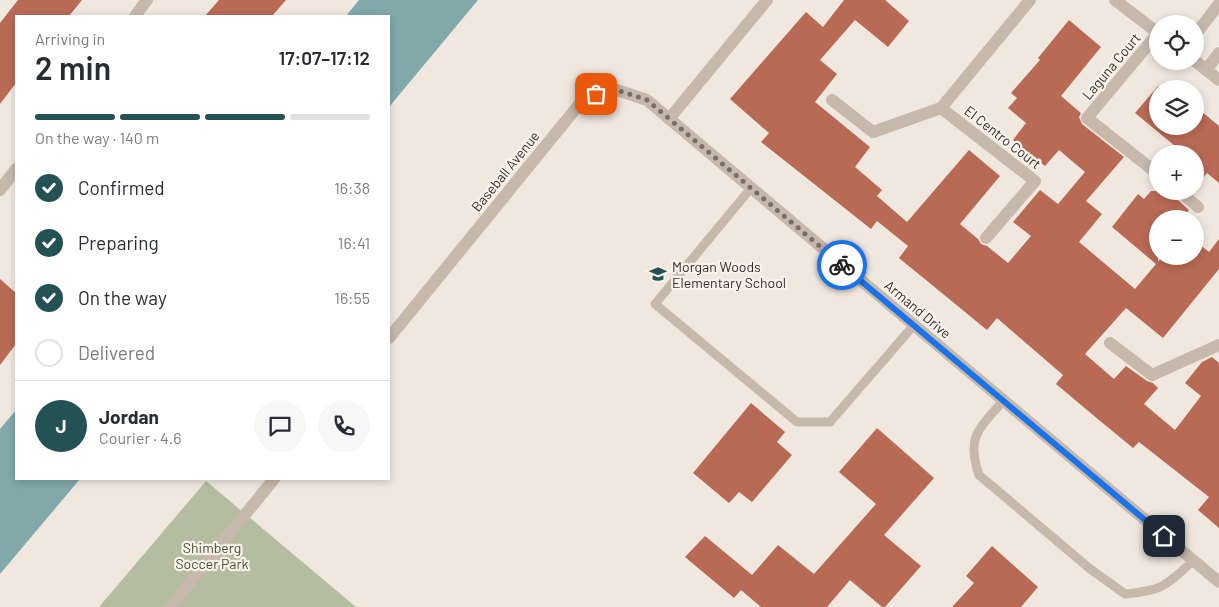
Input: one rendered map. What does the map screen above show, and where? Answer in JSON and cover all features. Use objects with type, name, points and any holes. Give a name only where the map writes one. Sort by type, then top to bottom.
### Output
[{"type":"street","points":[[136,15],[147,0]]},
{"type":"street","points":[[669,120],[767,0]]},
{"type":"street","points":[[832,100],[873,132],[941,108],[1030,0]]},
{"type":"street","points":[[1115,0],[1149,26]]},
{"type":"street","points":[[1204,23],[1219,4]]},
{"type":"street","name":"Laguna Court","points":[[1149,44],[1087,118],[1149,167]]},
{"type":"street","points":[[1219,53],[1206,70],[1219,80]]},
{"type":"street","name":"Baseball Avenue","points":[[390,337],[582,100],[611,88],[647,100],[669,120]]},
{"type":"street","name":"El Centro Court","points":[[941,108],[1035,181],[986,238]]},
{"type":"street","name":"Armand Drive","points":[[669,120],[1219,582]]},
{"type":"street","points":[[0,190],[15,170]]},
{"type":"street","points":[[1190,200],[1198,207]]},
{"type":"street","points":[[1110,343],[1152,375],[1219,345]]},
{"type":"street","points":[[170,607],[273,480]]},
{"type":"lane","points":[[751,188],[655,304],[798,422],[830,422],[914,324]]},
{"type":"lane","points":[[1002,401],[976,433],[972,455],[979,474],[1089,568],[1125,594],[1149,592],[1164,587],[1193,561]]},
{"type":"green space","name":"Shimberg Soccer Park","points":[[206,481],[356,607],[99,607]]},
{"type":"water","points":[[359,0],[478,0],[390,106],[390,15],[347,15]]},
{"type":"water","points":[[15,411],[15,480],[79,480],[0,574],[0,429]]},
{"type":"building","points":[[18,0],[82,0],[70,15],[15,15],[15,84],[0,104],[0,23]]},
{"type":"building","points":[[219,0],[286,0],[273,15],[206,15]]},
{"type":"building","points":[[844,0],[885,0],[909,21],[888,47],[855,20],[820,60],[837,74],[815,102],[870,147],[855,167],[882,190],[877,196],[907,222],[969,150],[1000,176],[960,224],[978,239],[981,244],[987,246],[1008,263],[1031,236],[1013,222],[1040,190],[1058,204],[1085,172],[1059,150],[1045,166],[1013,140],[1026,123],[1008,108],[1017,98],[1011,93],[1040,60],[1038,58],[1069,20],[1101,47],[1061,96],[1081,113],[1079,117],[1082,124],[1124,157],[1086,201],[1102,214],[1079,242],[1135,289],[1155,265],[1204,265],[1204,248],[1209,252],[1219,239],[1219,269],[1163,338],[1126,308],[1085,354],[1114,379],[1126,366],[1147,381],[1153,383],[1158,388],[1144,404],[1175,430],[1201,396],[1185,383],[1202,362],[1212,357],[1219,363],[1219,528],[1198,510],[1209,497],[1139,442],[1133,448],[1056,384],[1063,375],[997,318],[987,330],[899,258],[908,246],[877,221],[871,229],[761,142],[769,133],[730,99],[806,12],[823,27]]},
{"type":"building","points":[[1149,97],[1149,125],[1135,113]]},
{"type":"building","points":[[1204,114],[1219,126],[1219,183],[1207,173],[1204,176],[1204,145],[1174,145],[1162,135],[1204,135]]},
{"type":"building","points":[[1149,193],[1149,200],[1178,200],[1189,210],[1149,210],[1149,258],[1112,227],[1138,194],[1144,199]]},
{"type":"building","points":[[0,279],[15,292],[15,345],[0,365]]},
{"type":"building","points":[[751,403],[785,432],[777,442],[792,455],[752,502],[739,492],[729,503],[693,473]]},
{"type":"building","points":[[877,428],[934,478],[884,535],[921,566],[885,607],[882,607],[850,580],[827,607],[761,607],[741,590],[734,598],[685,557],[705,536],[752,575],[778,545],[814,574],[876,504],[839,472]]},
{"type":"building","points":[[992,546],[1038,587],[1021,607],[952,607],[974,583],[966,576]]},
{"type":"way so far","points":[[596,94],[611,88],[647,100],[842,265]]},
{"type":"place","name":"Morgan Woods Elementary School","points":[[658,274]]},
{"type":"route","points":[[842,265],[1164,536]]}]
